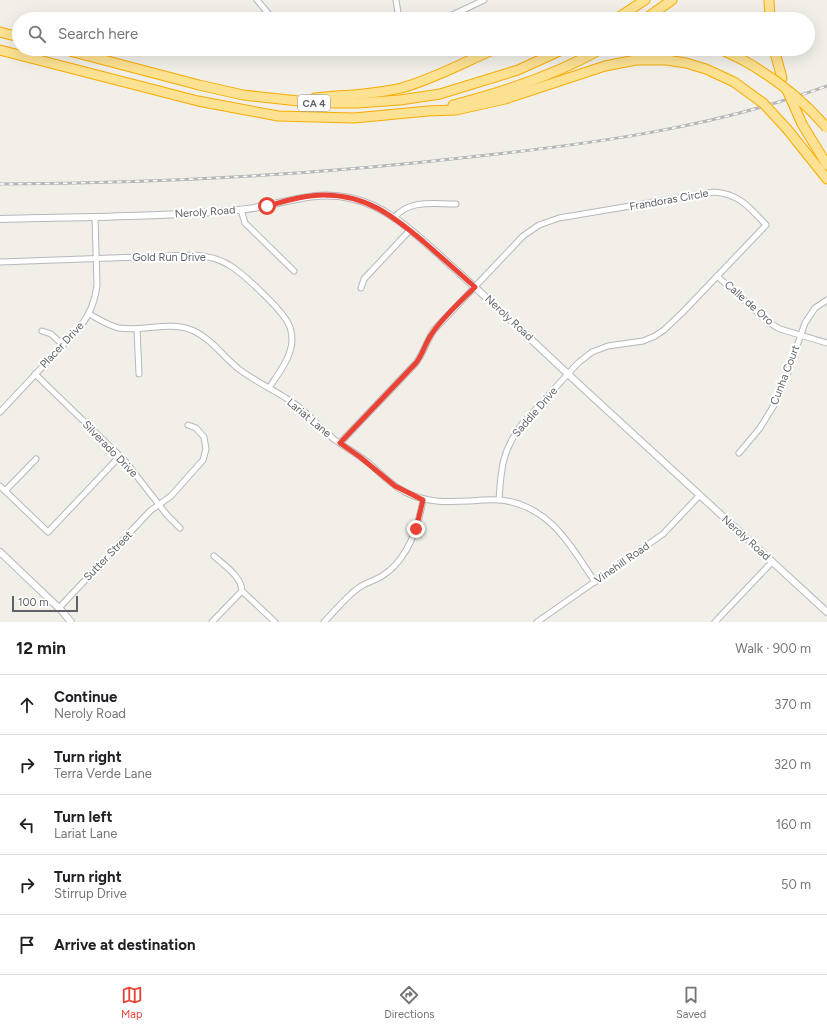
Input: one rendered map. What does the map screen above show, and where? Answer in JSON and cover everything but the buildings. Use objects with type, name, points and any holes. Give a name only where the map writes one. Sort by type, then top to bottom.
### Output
[{"type":"highway","points":[[627,12],[645,0]]},
{"type":"highway","points":[[655,12],[672,0]]},
{"type":"highway","points":[[769,0],[770,12]]},
{"type":"highway","points":[[0,32],[12,36]]},
{"type":"highway","name":"CA 4","points":[[0,50],[12,53]]},
{"type":"highway","points":[[0,55],[49,63]]},
{"type":"highway","name":"CA 4","points":[[23,56],[198,101],[278,116],[354,118],[428,111],[482,97],[528,83],[577,63],[589,56]]},
{"type":"highway","name":"CA 4","points":[[89,56],[243,95],[318,103],[358,103],[400,100],[440,94],[518,70],[549,56]]},
{"type":"highway","points":[[291,101],[330,96],[366,94],[402,87],[437,76],[480,56]]},
{"type":"highway","points":[[735,56],[786,88],[806,105],[827,128]]},
{"type":"highway","points":[[776,56],[782,78],[802,124],[827,165]]},
{"type":"highway","points":[[428,111],[456,110],[489,103],[529,92],[606,66],[636,60],[666,60],[686,63],[716,73],[734,82],[763,103],[787,129],[827,179]]},
{"type":"street","points":[[257,0],[267,12]]},
{"type":"street","points":[[396,0],[398,12]]},
{"type":"street","points":[[459,12],[484,0]]},
{"type":"street","name":"Frandoras Circle","points":[[475,287],[523,236],[532,229],[559,218],[714,192],[737,197],[766,225],[664,330],[643,341],[600,348],[580,361],[568,374]]},
{"type":"street","name":"Neroly Road","points":[[0,219],[180,214],[241,210],[308,196],[331,195],[366,202],[394,218],[410,230],[475,287],[827,612]]},
{"type":"street","points":[[394,218],[402,210],[413,204],[456,204]]},
{"type":"street","points":[[241,210],[245,224],[294,271]]},
{"type":"street","name":"Placer Drive","points":[[0,412],[82,325],[89,314],[96,295],[97,285],[95,217]]},
{"type":"street","points":[[361,288],[364,279],[410,230]]},
{"type":"street","name":"Gold Run Drive","points":[[0,262],[204,256],[221,261],[235,269],[281,312],[289,325],[292,341],[290,350],[287,359],[269,388]]},
{"type":"street","name":"Calle de Oro","points":[[717,276],[768,322],[780,329],[827,343]]},
{"type":"street","points":[[340,443],[416,363],[421,357],[428,339],[434,330],[475,287]]},
{"type":"street","name":"Cunha Court","points":[[739,452],[760,428],[776,402],[810,314],[815,308],[827,300]]},
{"type":"street","name":"Lariat Lane","points":[[89,314],[111,325],[124,328],[137,329],[176,327],[193,331],[207,339],[242,372],[299,407],[340,443],[360,457],[395,486],[423,500],[449,502],[499,500],[520,504],[533,510],[547,519],[563,535],[595,582]]},
{"type":"street","points":[[137,329],[139,374]]},
{"type":"street","points":[[42,331],[50,334],[63,345]]},
{"type":"street","name":"Silverado Drive","points":[[35,374],[120,456],[134,471],[166,516],[180,528]]},
{"type":"street","name":"Saddle Drive","points":[[499,500],[502,464],[513,435],[568,374]]},
{"type":"street","name":"Sutter Street","points":[[59,608],[150,511],[171,496],[200,465],[206,454],[204,437],[196,428],[188,425]]},
{"type":"street","points":[[0,486],[48,532],[120,456]]},
{"type":"street","points":[[5,491],[36,459]]},
{"type":"street","name":"Vinehill Road","points":[[537,622],[663,534],[700,496]]},
{"type":"street","points":[[324,622],[357,589],[382,576],[393,568],[406,551],[414,534],[423,500]]},
{"type":"street","points":[[0,552],[59,608],[71,622]]},
{"type":"street","points":[[212,622],[242,591],[242,585],[239,580],[214,556]]},
{"type":"street","points":[[715,622],[772,562]]},
{"type":"street","points":[[242,591],[275,622]]},
{"type":"railway","points":[[0,184],[118,182],[235,177],[353,169],[515,152],[606,140],[695,123],[784,101],[827,86]]},
{"type":"route","points":[[267,206],[308,196],[323,195],[341,196],[366,202],[402,223],[475,287],[434,330],[428,339],[421,357],[416,363],[340,443],[373,467],[385,479],[395,486],[423,500],[416,529]]}]
